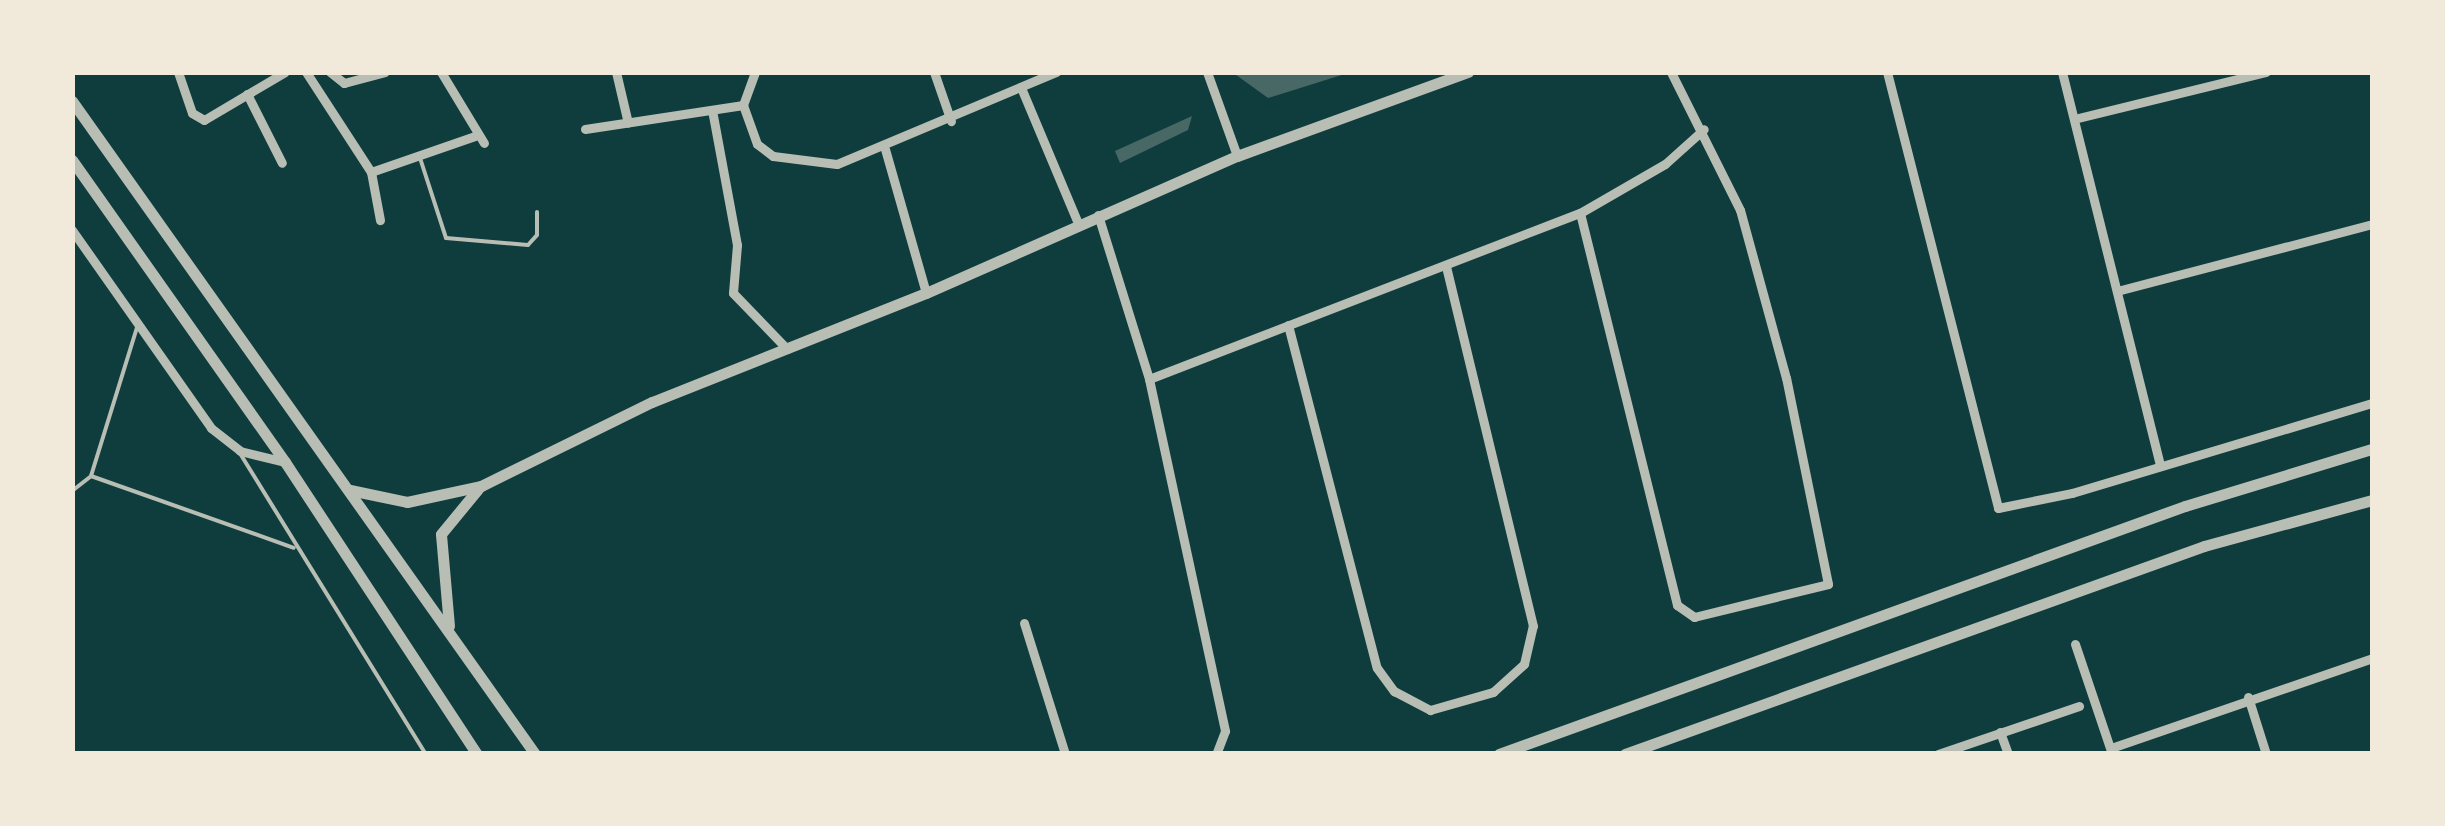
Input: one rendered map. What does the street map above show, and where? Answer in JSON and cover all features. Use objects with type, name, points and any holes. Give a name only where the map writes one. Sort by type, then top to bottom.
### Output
[{"type":"street","points":[[178,72],[196,118],[285,72]]},
{"type":"street","points":[[306,72],[371,172],[380,220]]},
{"type":"street","points":[[330,72],[344,83],[385,72]]},
{"type":"street","points":[[440,72],[475,136],[484,144]]},
{"type":"street","points":[[616,72],[628,123]]},
{"type":"street","points":[[755,72],[744,105],[757,144],[792,163],[837,164],[950,121],[1056,72]]},
{"type":"street","points":[[934,72],[950,121]]},
{"type":"street","points":[[1208,72],[1237,156]]},
{"type":"street","points":[[350,490],[407,502],[481,486],[652,402],[926,293],[1237,156],[1468,72]]},
{"type":"street","points":[[1580,213],[1678,606],[1694,617],[1828,584],[1786,378],[1740,210],[1704,130],[1671,72]]},
{"type":"street","points":[[1887,72],[1998,508],[2372,404]]},
{"type":"street","points":[[2062,72],[2160,466]]},
{"type":"street","points":[[2074,119],[2266,72]]},
{"type":"street","points":[[1022,90],[1078,224]]},
{"type":"street","points":[[247,94],[282,163]]},
{"type":"street","points":[[72,101],[449,626],[534,754]]},
{"type":"street","points":[[585,130],[744,105]]},
{"type":"street","points":[[712,110],[736,245],[733,293],[787,348]]},
{"type":"street","points":[[1149,379],[1580,213],[1665,164],[1704,130]]},
{"type":"street","points":[[371,172],[475,136]]},
{"type":"street","points":[[885,148],[926,293]]},
{"type":"street","points":[[72,160],[285,462],[477,753]]},
{"type":"street","points":[[1098,216],[1149,379],[1225,731],[1216,754]]},
{"type":"street","points":[[2117,291],[2372,224]]},
{"type":"street","points":[[74,235],[211,428],[240,450],[285,462]]},
{"type":"street","points":[[1288,325],[1372,654],[1394,691],[1430,710],[1505,685],[1524,664],[1533,626],[1446,266]]},
{"type":"street","points":[[1499,754],[2184,506],[2372,448]]},
{"type":"street","points":[[449,626],[441,534],[481,486]]},
{"type":"street","points":[[1625,754],[2204,546],[2372,500]]},
{"type":"street","points":[[1024,623],[1065,754]]},
{"type":"street","points":[[2075,644],[2112,751],[2248,697],[2372,658]]},
{"type":"street","points":[[2248,697],[2266,754]]},
{"type":"street","points":[[1938,754],[2079,706]]},
{"type":"street","points":[[2000,732],[2008,754]]},
{"type":"lane","points":[[420,158],[442,235],[450,240],[528,245],[536,236],[537,212]]},
{"type":"lane","points":[[72,491],[91,476],[138,324]]},
{"type":"lane","points":[[240,450],[426,754]]},
{"type":"lane","points":[[91,476],[298,550]]},
{"type":"building","points":[[1232,72],[1348,72],[1348,73],[1268,98]]},
{"type":"building","points":[[1192,116],[1188,130],[1120,163],[1115,151]]}]
